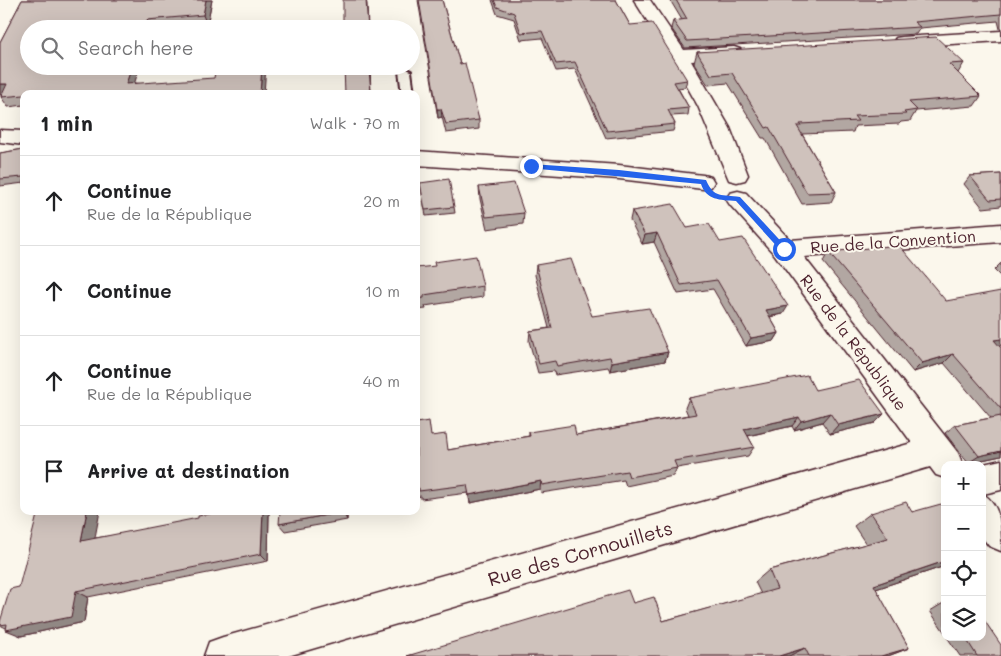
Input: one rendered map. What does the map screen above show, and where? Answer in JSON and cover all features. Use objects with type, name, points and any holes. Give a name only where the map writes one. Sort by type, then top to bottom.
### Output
[{"type":"street","points":[[642,0],[704,99],[730,153],[737,187]]},
{"type":"street","points":[[882,44],[1001,36]]},
{"type":"street","points":[[678,56],[752,52]]},
{"type":"street","points":[[0,136],[20,138]]},
{"type":"street","points":[[420,158],[619,172],[703,182],[705,177],[715,172],[730,173],[737,187]]},
{"type":"street","name":"Rue de la République","points":[[737,187],[942,458]]},
{"type":"street","name":"Rue de la Convention","points":[[784,249],[1001,233]]},
{"type":"street","name":"Rue des Cornouillets","points":[[224,656],[942,458]]},
{"type":"street","points":[[986,478],[1001,475]]},
{"type":"street","points":[[986,515],[1001,534]]},
{"type":"lane","points":[[406,75],[407,90]]},
{"type":"building","points":[[22,0],[206,0],[203,15],[147,20],[20,20],[20,75],[129,75],[126,84],[214,78],[214,75],[261,75],[260,90],[20,90],[20,95],[1,97],[7,84],[0,84],[0,42]]},
{"type":"building","points":[[343,0],[366,0],[367,20],[343,20]]},
{"type":"building","points":[[419,0],[442,0],[460,64],[465,63],[479,120],[446,124],[441,109],[437,109]]},
{"type":"building","points":[[494,0],[616,0],[630,25],[652,23],[687,80],[674,82],[689,108],[668,110],[675,124],[607,131],[575,62],[556,64],[542,31],[521,33],[514,13],[497,7]]},
{"type":"building","points":[[676,0],[1001,0],[1001,14],[914,22],[920,27],[687,41],[673,21],[687,19]]},
{"type":"building","points":[[936,37],[964,63],[949,64],[981,96],[909,102],[917,110],[904,112],[906,114],[854,116],[858,121],[800,124],[801,126],[797,126],[836,192],[807,193],[769,127],[766,128],[732,73],[711,75],[697,52]]},
{"type":"building","points":[[344,75],[370,75],[371,90],[345,90]]},
{"type":"building","points":[[20,150],[20,177],[0,179],[0,153]]},
{"type":"building","points":[[1001,174],[1001,199],[990,200],[970,176]]},
{"type":"building","points":[[449,179],[454,207],[425,210],[420,183]]},
{"type":"building","points":[[514,183],[524,213],[486,217],[479,187]]},
{"type":"building","points":[[673,204],[687,228],[709,224],[720,242],[743,238],[788,306],[766,310],[779,333],[751,338],[717,280],[681,285],[657,233],[645,235],[632,211]]},
{"type":"building","points":[[899,245],[946,301],[1001,291],[1001,339],[994,340],[1001,348],[1001,409],[953,354],[922,363],[828,252]]},
{"type":"building","points":[[476,256],[483,286],[424,295],[424,298],[420,298],[420,268],[435,266],[434,262]]},
{"type":"building","points":[[571,259],[592,316],[649,308],[668,352],[612,362],[610,357],[557,366],[555,361],[539,364],[530,331],[552,328],[536,265]]},
{"type":"building","points":[[807,375],[815,390],[859,380],[884,414],[838,425],[830,413],[801,421],[799,417],[744,429],[754,447],[674,461],[677,468],[629,477],[627,471],[542,485],[541,481],[469,495],[467,485],[420,491],[420,422],[429,421],[431,436],[446,434],[448,450],[530,436],[529,432],[574,425],[576,435],[696,414],[689,398]]},
{"type":"building","points":[[1001,416],[1001,451],[979,456],[955,425]]},
{"type":"building","points":[[906,502],[912,512],[941,504],[941,562],[874,585],[909,648],[881,656],[809,656],[805,648],[779,656],[407,656],[628,590],[633,603],[654,597],[663,621],[777,589],[769,570],[888,538],[871,513]]},
{"type":"building","points":[[37,515],[86,515],[81,541],[198,518],[198,516],[203,515],[263,515],[261,554],[76,591],[71,617],[6,630],[7,624],[0,625],[0,622],[10,589],[19,587]]},
{"type":"building","points":[[280,515],[327,515],[279,524]]},
{"type":"building","points":[[986,623],[1001,645],[1001,656],[977,656],[968,641],[986,641]]},
{"type":"route","points":[[531,166],[619,172],[703,182],[706,190],[717,198],[738,199],[784,249]]}]
